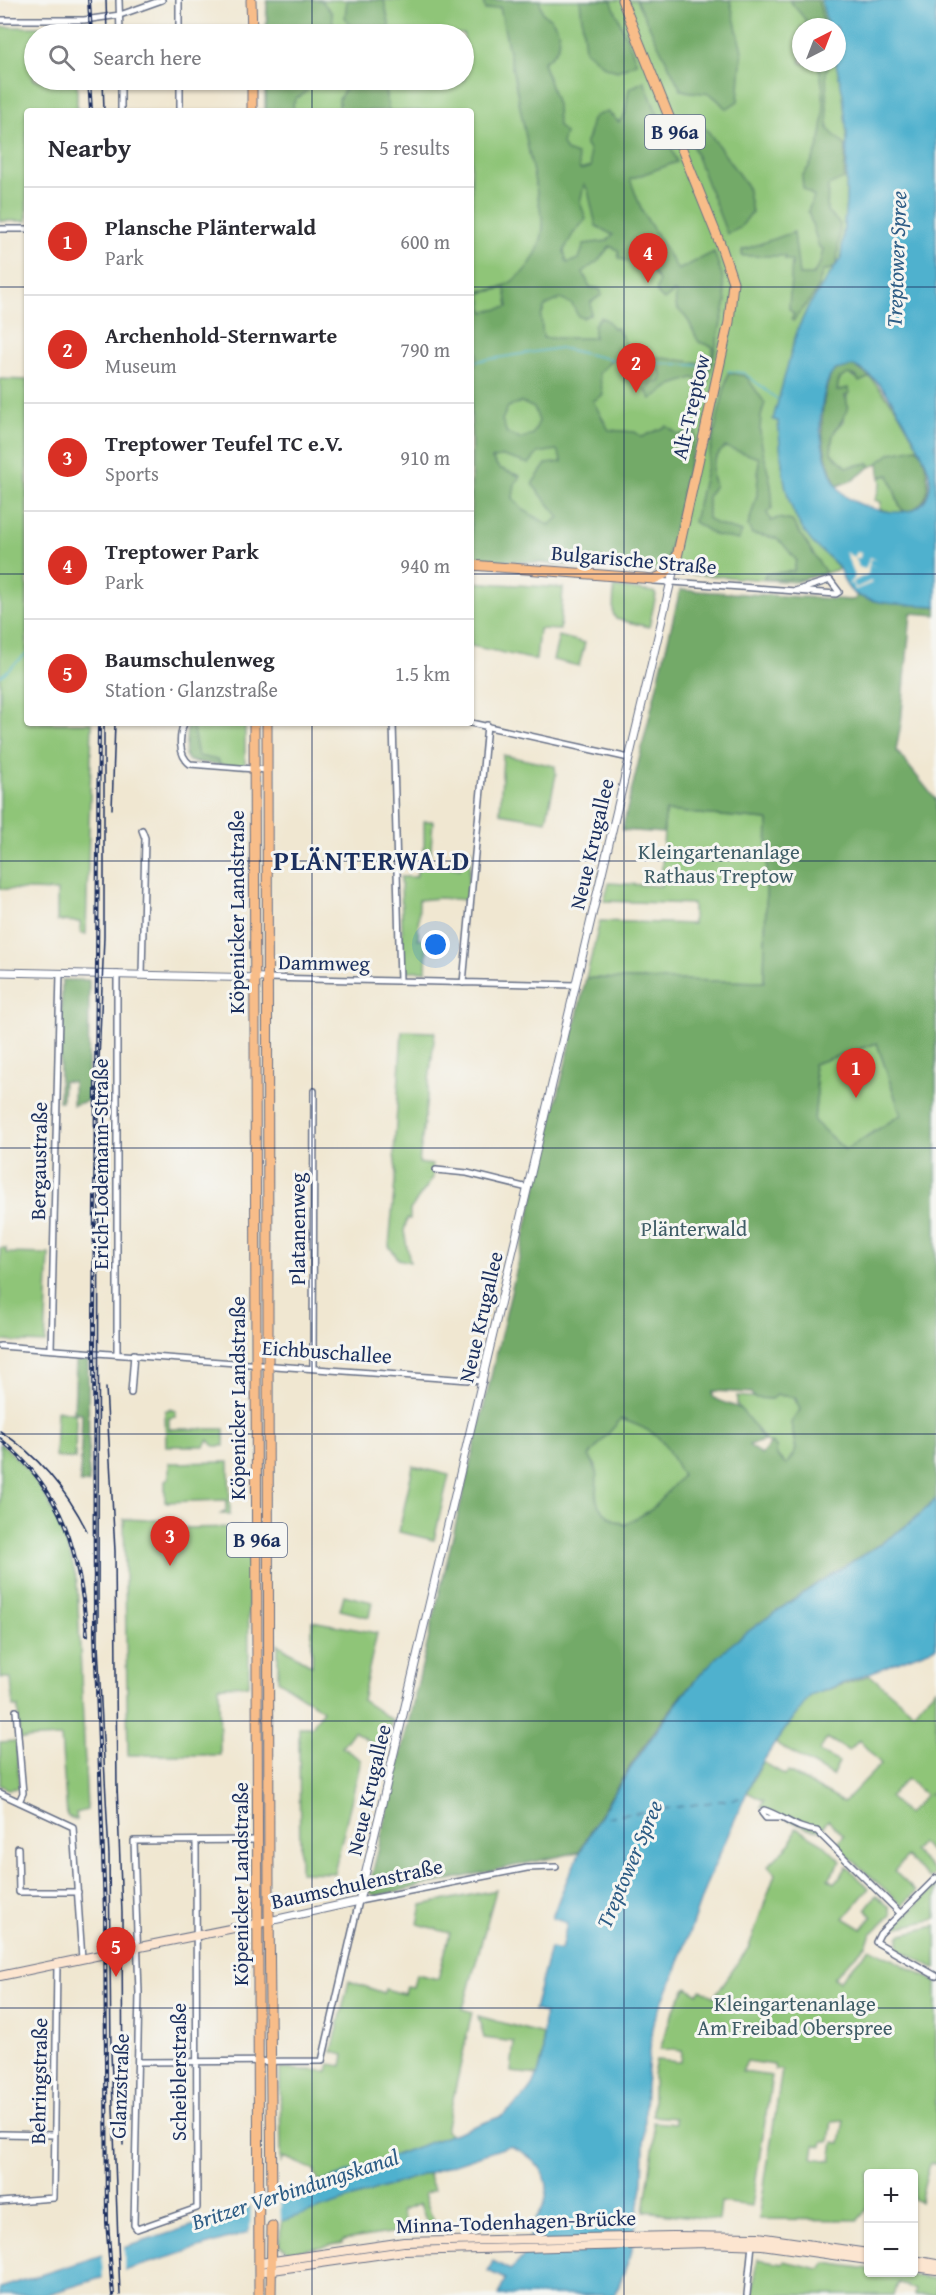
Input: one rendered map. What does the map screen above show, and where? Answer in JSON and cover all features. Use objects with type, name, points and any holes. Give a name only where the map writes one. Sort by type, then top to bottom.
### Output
[{"type":"main road","points":[[251,0],[252,24]]},
{"type":"main road","name":"Alt-Treptow","points":[[622,0],[728,265],[733,302],[677,557]]},
{"type":"main road","points":[[252,90],[252,108]]},
{"type":"main road","points":[[644,578],[656,578],[665,574],[677,557]]},
{"type":"main road","name":"Bulgarische Straße","points":[[474,565],[644,578]]},
{"type":"main road","name":"Köpenicker Landstraße","points":[[254,726],[259,1840],[270,2061],[272,2196]]},
{"type":"main road","name":"Köpenicker Landstraße","points":[[259,2295],[268,1364],[267,726]]},
{"type":"main road","name":"Baumschulenstraße","points":[[134,1949],[264,1922]]},
{"type":"main road","points":[[0,1976],[100,1955]]},
{"type":"main road","points":[[259,2171],[272,2157]]},
{"type":"main road","points":[[272,2226],[272,2295]]},
{"type":"main road","name":"Minna-Todenhagen-Brücke","points":[[259,2267],[437,2240],[752,2241]]},
{"type":"main road","points":[[752,2241],[864,2253]]},
{"type":"main road","points":[[752,2241],[864,2259]]},
{"type":"main road","points":[[918,2261],[936,2264]]},
{"type":"main road","points":[[918,2268],[936,2270]]},
{"type":"street","points":[[120,0],[120,24]]},
{"type":"street","points":[[0,20],[84,21],[120,15],[162,0]]},
{"type":"street","points":[[179,0],[179,24]]},
{"type":"street","points":[[121,90],[121,108]]},
{"type":"street","points":[[180,90],[180,108]]},
{"type":"street","points":[[0,229],[24,229]]},
{"type":"street","name":"Alt-Treptow","points":[[672,582],[677,557]]},
{"type":"street","name":"Bulgarische Straße","points":[[644,578],[672,582],[795,591],[836,594],[839,592],[830,580],[795,591]]},
{"type":"street","name":"Neue Krugallee","points":[[270,2061],[322,2061],[672,582]]},
{"type":"street","points":[[474,723],[629,758]]},
{"type":"street","points":[[463,983],[487,725]]},
{"type":"street","points":[[184,726],[181,745],[186,762],[267,770]]},
{"type":"street","points":[[393,726],[400,981]]},
{"type":"street","points":[[142,830],[145,838],[142,975]]},
{"type":"street","name":"Dammweg","points":[[0,972],[576,985]]},
{"type":"street","name":"Bergaustraße","points":[[51,1349],[60,973]]},
{"type":"street","name":"Erich-Lodemann-Straße","points":[[117,974],[117,1353]]},
{"type":"street","name":"Platanenweg","points":[[313,1368],[314,1091]]},
{"type":"street","points":[[436,1170],[467,1173],[528,1188]]},
{"type":"street","name":"Eichbuschallee","points":[[0,1346],[483,1381]]},
{"type":"street","points":[[131,1393],[134,1354]]},
{"type":"street","points":[[16,1711],[23,1793],[19,1802]]},
{"type":"street","points":[[0,1793],[73,1827],[82,1959]]},
{"type":"street","points":[[780,1818],[805,1830],[817,1831],[901,1914]]},
{"type":"street","points":[[196,1841],[259,1840]]},
{"type":"street","name":"Glanzstraße","points":[[196,1841],[134,1841],[134,1949],[138,2062],[134,2225],[139,2229],[197,2208]]},
{"type":"street","name":"Scheiblerstraße","points":[[196,1841],[197,2208]]},
{"type":"street","points":[[18,1848],[19,1892],[78,1892]]},
{"type":"street","name":"Baumschulenstraße","points":[[264,1922],[527,1868],[556,1867]]},
{"type":"street","points":[[936,1878],[880,1934],[876,1942],[936,1976]]},
{"type":"street","name":"Behringstraße","points":[[0,2202],[54,2198],[57,1964]]},
{"type":"street","points":[[138,2062],[270,2061]]},
{"type":"street","points":[[0,2134],[55,2135]]},
{"type":"street","points":[[747,2295],[752,2241]]},
{"type":"green space","points":[[267,0],[821,0],[826,18],[792,18],[792,72],[838,72],[843,94],[847,135],[846,202],[841,258],[808,307],[797,331],[773,420],[778,421],[785,484],[796,517],[806,532],[839,569],[795,582],[474,558],[474,108],[265,108],[265,90],[474,90],[474,24],[266,24]]},
{"type":"green space","points":[[267,0],[321,0],[332,13],[333,24],[267,24]]},
{"type":"green space","points":[[347,0],[384,0],[389,24],[349,24],[345,17]]},
{"type":"green space","points":[[483,0],[539,0],[543,13],[551,19],[558,31],[557,48],[543,62],[557,105],[558,126],[565,133],[562,144],[566,151],[577,155],[580,170],[591,167],[589,150],[585,144],[592,120],[608,112],[619,122],[625,114],[629,89],[644,81],[677,162],[630,179],[642,211],[678,270],[714,252],[722,275],[726,301],[701,412],[696,403],[704,382],[693,378],[672,385],[651,399],[646,391],[652,382],[660,382],[662,375],[657,366],[612,360],[599,373],[603,395],[593,401],[609,430],[635,432],[642,437],[667,426],[679,435],[697,429],[666,565],[656,571],[474,558],[474,367],[477,358],[474,344],[474,308],[480,309],[474,290],[486,291],[499,288],[522,273],[537,250],[542,237],[543,223],[500,7],[485,10]],"holes":[[[584,185],[588,190],[596,226],[613,235],[607,241],[584,244],[579,259],[567,263],[564,251],[573,234],[586,219],[580,202]],[[610,246],[618,250],[619,258],[652,271],[659,281],[656,292],[664,300],[674,292],[676,293],[677,309],[689,322],[699,342],[713,347],[710,364],[632,354],[617,328],[613,328],[607,320],[600,317],[594,325],[594,338],[543,338],[541,316],[545,306],[560,299],[572,304],[578,316],[583,318],[591,314],[591,302],[602,295],[600,289],[590,287],[583,272],[598,261]],[[505,288],[508,307],[484,312],[480,293]],[[521,402],[534,408],[539,421],[533,434],[520,439],[507,433],[502,420],[508,407]],[[557,450],[562,462],[546,464],[532,484],[559,517],[549,525],[522,509],[513,498],[515,484],[520,476],[499,468],[492,459],[503,456],[529,464],[538,453]]]},
{"type":"green space","points":[[580,0],[611,0],[637,63],[617,71],[605,67],[585,50]]},
{"type":"green space","points":[[636,0],[730,0],[742,51],[738,101],[726,109],[710,94],[681,90]]},
{"type":"green space","points":[[789,0],[818,0],[823,18],[804,18]]},
{"type":"green space","points":[[0,27],[24,27],[24,90],[77,90],[77,108],[24,108],[24,221],[0,221]]},
{"type":"green space","points":[[820,72],[826,72],[828,129],[846,146],[844,179],[828,186],[827,211],[840,224],[837,262],[834,268],[823,271],[816,292],[793,321],[791,319],[794,314],[789,309],[792,260],[785,260],[785,256],[742,256],[742,250],[794,232],[799,275],[813,275],[820,263],[823,249],[819,247],[808,211],[814,197],[803,188],[802,176],[816,151],[823,122]]},
{"type":"green space","points":[[266,90],[308,90],[297,97],[294,108],[266,108]]},
{"type":"green space","points":[[344,90],[385,90],[388,108],[339,108],[339,99]]},
{"type":"green space","points":[[695,120],[708,131],[747,186],[752,212],[740,228],[727,234],[683,121]]},
{"type":"green space","points":[[854,366],[870,377],[859,382],[856,376],[848,374],[839,379],[837,391],[848,388],[849,393],[845,396],[848,407],[833,435],[831,453],[847,467],[869,463],[870,467],[853,480],[837,486],[826,458],[822,431],[826,388],[831,374],[841,367]]},
{"type":"green space","points":[[728,373],[746,376],[765,403],[760,430],[772,494],[772,508],[767,513],[771,521],[778,518],[792,521],[826,573],[803,579],[764,579],[765,574],[794,571],[796,560],[775,538],[752,534],[748,526],[757,495],[759,458],[725,447],[717,455],[713,464],[712,474],[715,485],[708,496],[708,518],[716,524],[742,532],[738,540],[715,535],[694,522]]},
{"type":"green space","points":[[848,374],[858,379],[870,377],[896,408],[920,450],[916,448],[870,467],[869,463],[847,467],[831,453],[833,433],[844,421],[848,389],[837,391],[838,383],[842,376]]},
{"type":"green space","points":[[0,379],[24,380],[24,726],[92,726],[86,934],[81,933],[80,922],[57,921],[57,891],[0,889]]},
{"type":"green space","points":[[916,448],[923,457],[928,487],[920,504],[906,513],[900,507],[889,475],[880,477],[879,462],[891,453]]},
{"type":"green space","points":[[889,475],[900,507],[906,513],[899,514],[880,509],[881,502],[875,500],[881,483],[880,477]]},
{"type":"green space","points":[[474,582],[563,588],[560,630],[539,629],[536,660],[474,647]]},
{"type":"green space","points":[[614,587],[654,592],[656,595],[649,627],[616,619],[613,613]]},
{"type":"green space","name":"Plänterwald","points":[[680,590],[851,600],[856,599],[856,595],[885,602],[936,606],[936,615],[911,613],[901,724],[896,750],[936,800],[936,1499],[907,1525],[772,1614],[719,1656],[660,1723],[624,1775],[579,1852],[376,1896],[368,1892],[586,978],[764,982],[768,820],[666,811],[663,833],[622,830]],"holes":[[[877,1043],[901,1115],[845,1150],[814,1121],[817,1091],[813,1064]],[[713,1391],[751,1393],[754,1398],[772,1399],[777,1395],[795,1397],[800,1410],[791,1423],[796,1450],[786,1465],[777,1456],[776,1446],[771,1443],[761,1455],[749,1445],[764,1441],[750,1420],[740,1409],[713,1397]],[[621,1419],[645,1428],[659,1438],[682,1476],[651,1510],[625,1525],[601,1509],[597,1501],[595,1466],[589,1456]]]},
{"type":"green space","points":[[559,636],[585,643],[579,666],[553,660]]},
{"type":"green space","points":[[187,726],[245,726],[245,767],[192,762]]},
{"type":"green space","points":[[187,726],[193,726],[198,756],[218,760],[221,765],[189,761],[185,755]]},
{"type":"green space","points":[[503,755],[555,766],[556,775],[546,821],[500,813]]},
{"type":"green space","name":"Kleingartenanlage Rathaus Treptow","points":[[665,811],[768,820],[764,982],[586,978],[600,921],[693,924],[693,904],[604,901],[609,883],[661,886]]},
{"type":"green space","points":[[424,821],[433,821],[430,862],[460,869],[462,851],[471,850],[467,900],[439,898],[419,900],[418,939],[427,939],[426,971],[403,971],[401,877],[416,877],[419,866],[424,862]]},
{"type":"green space","points":[[62,980],[89,980],[88,1101],[73,1105],[73,1082],[63,1081],[62,1101],[59,1101]]},
{"type":"green space","points":[[402,1031],[435,1032],[419,1163],[432,1165],[433,1178],[410,1210],[410,1219],[407,1219],[404,1231],[410,1262],[398,1259],[389,1246],[396,1170],[394,1154]]},
{"type":"green space","points":[[877,1043],[901,1115],[845,1150],[814,1121],[817,1091],[813,1064]]},
{"type":"green space","points":[[0,1248],[6,1248],[6,1253],[49,1254],[45,1343],[0,1341]]},
{"type":"green space","points":[[76,1360],[88,1361],[89,1483],[80,1483],[82,1413],[74,1412]]},
{"type":"green space","points":[[777,1395],[795,1397],[795,1402],[799,1402],[800,1410],[791,1423],[796,1450],[786,1466],[737,1405],[737,1396],[772,1399]]},
{"type":"green space","points":[[169,1409],[176,1411],[175,1417],[169,1418],[169,1429],[224,1429],[224,1446],[214,1446],[209,1440],[204,1446],[166,1446],[165,1411]]},
{"type":"green space","points":[[57,1410],[76,1414],[75,1459],[55,1457]]},
{"type":"green space","points":[[621,1418],[645,1428],[659,1438],[683,1476],[651,1510],[625,1525],[614,1520],[600,1508],[595,1487],[596,1465],[588,1456]]},
{"type":"green space","points":[[0,1443],[28,1471],[50,1505],[66,1542],[77,1582],[87,1810],[76,1813],[77,1820],[67,1816],[61,1737],[19,1739],[18,1707],[13,1707],[11,1678],[0,1678]]},
{"type":"green space","points":[[229,1462],[230,1514],[221,1514],[226,1511],[226,1500],[165,1502],[165,1480],[169,1478],[169,1463]]},
{"type":"green space","points":[[413,1466],[449,1475],[434,1540],[399,1532]]},
{"type":"green space","points":[[124,1519],[178,1521],[179,1528],[248,1527],[249,1685],[219,1686],[220,1755],[128,1755]]},
{"type":"green space","points":[[344,1595],[372,1602],[369,1617],[340,1610]]},
{"type":"green space","points":[[312,1621],[377,1633],[362,1700],[392,1720],[384,1751],[354,1731],[342,1747],[361,1760],[334,1873],[300,1872],[299,1727],[312,1727],[323,1710],[278,1680],[278,1644],[312,1666]]},
{"type":"green space","points":[[870,1675],[913,1712],[936,1688],[936,1788],[930,1794],[936,1800],[936,1856],[921,1843],[913,1851],[936,1873],[930,1879],[907,1857],[894,1871],[916,1892],[902,1905],[836,1845],[844,1836],[828,1820],[821,1830],[807,1828],[761,1807],[764,1801],[747,1792],[763,1762],[785,1775],[788,1772],[843,1802],[881,1764],[859,1740],[849,1751],[827,1738],[819,1752],[839,1762],[832,1776],[775,1743],[810,1696]],"holes":[[[907,1779],[926,1795],[907,1814],[889,1797]]]},
{"type":"green space","points":[[16,1741],[19,1788],[8,1789],[0,1785],[0,1742]]},
{"type":"green space","name":"Kleingartenanlage Am Freibad Oberspree","points":[[796,1828],[822,1843],[841,1861],[828,1879],[835,1883],[847,1867],[869,1888],[844,1918],[862,1929],[872,1916],[866,1908],[876,1895],[889,1907],[891,1915],[871,1934],[866,1945],[833,1978],[839,1981],[870,1948],[936,1982],[936,2163],[930,2163],[920,2202],[918,2201],[918,2169],[864,2169],[864,2213],[858,2220],[759,2219],[782,2070],[775,2070],[774,2065],[747,2061],[742,2072],[772,2076],[752,2206],[721,2202],[719,2220],[644,2211],[654,2142],[653,2122],[675,2124],[675,2118],[653,2116],[653,2074],[656,2060],[681,2062],[682,2051],[660,2049],[671,2017],[687,1987],[698,1994],[701,1989],[714,1997],[749,1947],[775,1874],[768,1866],[791,1843]],"holes":[[[844,2120],[840,2143],[834,2142],[831,2161],[813,2158],[815,2145],[822,2146],[823,2141],[829,2142],[832,2121]]]},
{"type":"green space","points":[[936,1885],[936,1919],[896,1928],[895,1927]]},
{"type":"green space","points":[[496,1890],[463,2009],[472,2012],[446,2131],[451,2135],[319,2183],[314,2170],[284,2157],[281,2162],[280,2069],[328,2071],[330,2064],[342,2066],[344,2055],[332,2052],[349,1981],[384,1993],[385,1989],[404,1994],[406,1986],[413,1987],[416,1974],[438,1979],[450,1933],[418,1924],[422,1905]]},
{"type":"green space","points":[[936,1926],[936,1969],[899,1949],[899,1937],[902,1934]]},
{"type":"green space","points":[[478,2016],[543,2034],[543,2053],[538,2075],[511,2072],[514,2042],[484,2038]]},
{"type":"green space","points":[[428,2173],[434,2190],[424,2194],[436,2230],[397,2232],[343,2240],[343,2243],[289,2252],[280,2245],[281,2221]],"holes":[[[420,2204],[427,2223],[407,2230],[401,2211]]]},
{"type":"green space","points":[[758,2259],[783,2263],[784,2261],[820,2269],[826,2263],[864,2268],[864,2277],[918,2277],[936,2279],[936,2295],[914,2295],[915,2290],[898,2282],[894,2295],[752,2295]]},
{"type":"water","name":"Treptower Spree","points":[[821,0],[936,0],[936,606],[884,603],[864,598],[851,591],[836,564],[812,542],[795,515],[785,484],[778,421],[773,420],[797,331],[808,307],[841,258],[846,202],[847,135],[843,94],[838,72],[846,72],[846,18],[826,18]],"holes":[[[854,366],[873,378],[895,405],[927,466],[930,486],[926,498],[919,506],[909,511],[885,511],[851,500],[836,485],[826,461],[820,423],[829,379],[835,370]]]},
{"type":"water","name":"Treptower Spree","points":[[936,1499],[936,1647],[810,1696],[755,1774],[706,1885],[675,1973],[653,2023],[646,2085],[643,2181],[631,2254],[615,2295],[499,2295],[505,2279],[488,2271],[493,2261],[510,2270],[520,2260],[526,2251],[533,2224],[544,2205],[547,2192],[544,2174],[539,2166],[526,2154],[509,2146],[289,2219],[248,2230],[248,2233],[45,2295],[0,2295],[0,2288],[284,2196],[502,2116],[510,2110],[531,2088],[542,2061],[545,2013],[534,2010],[550,1948],[561,1950],[567,1923],[552,1918],[561,1894],[582,1848],[621,1782],[650,1740],[691,1685],[729,1646],[823,1580],[891,1537]]},
{"type":"pier","points":[[845,552],[854,557],[857,552],[861,553],[860,558],[855,558],[859,567],[865,569],[870,557],[877,560],[871,559],[869,564],[875,566],[869,565],[868,574],[853,582],[856,588],[871,581],[872,583],[855,590],[851,583],[847,586],[855,576]]},
{"type":"pier","points":[[280,2194],[281,2223],[250,2232],[251,2204]]},
{"type":"pier","points":[[124,2246],[124,2274],[103,2281],[102,2253]]},
{"type":"waterway","points":[[477,361],[560,348],[618,361],[709,366]]},
{"type":"waterway","points":[[728,371],[744,373],[777,399]]},
{"type":"waterway","points":[[0,677],[24,656]]},
{"type":"ferry route","points":[[607,1817],[741,1798]]},
{"type":"tunnel","points":[[100,1955],[130,1949]]},
{"type":"tram line","points":[[106,0],[107,24]]},
{"type":"tram line","points":[[103,90],[104,108]]},
{"type":"tram line","points":[[104,726],[104,937],[99,1061],[98,1645],[109,1855],[111,2052],[120,2295]]},
{"type":"tram line","points":[[112,809],[115,726]]},
{"type":"tram line","points":[[106,1388],[115,1551],[117,1793]]},
{"type":"tram line","points":[[0,1431],[27,1451],[61,1487],[87,1531]]},
{"type":"tram line","points":[[117,1785],[122,1913],[123,2145]]},
{"type":"railway","points":[[89,0],[90,24]]},
{"type":"railway","points":[[90,90],[91,108]]},
{"type":"railway","points":[[99,726],[94,1319],[95,1633],[105,1911],[107,2222],[113,2295]]},
{"type":"railway","points":[[0,1439],[22,1459],[40,1481],[65,1527],[80,1578],[87,1635]]},
{"type":"place","name":"Treptower Park","points":[[648,283]]},
{"type":"place","name":"Archenhold-Sternwarte","points":[[636,393]]},
{"type":"place","name":"Plansche Plänterwald","points":[[856,1098]]},
{"type":"place","name":"Treptower Teufel TC e.V.","points":[[170,1566]]},
{"type":"place","name":"Baumschulenweg","points":[[116,1977]]},
{"type":"district","name":"PLÄNTERWALD","points":[[372,861]]},
{"type":"water label","name":"Britzer Verbindungskanal","points":[[295,2189]]}]
